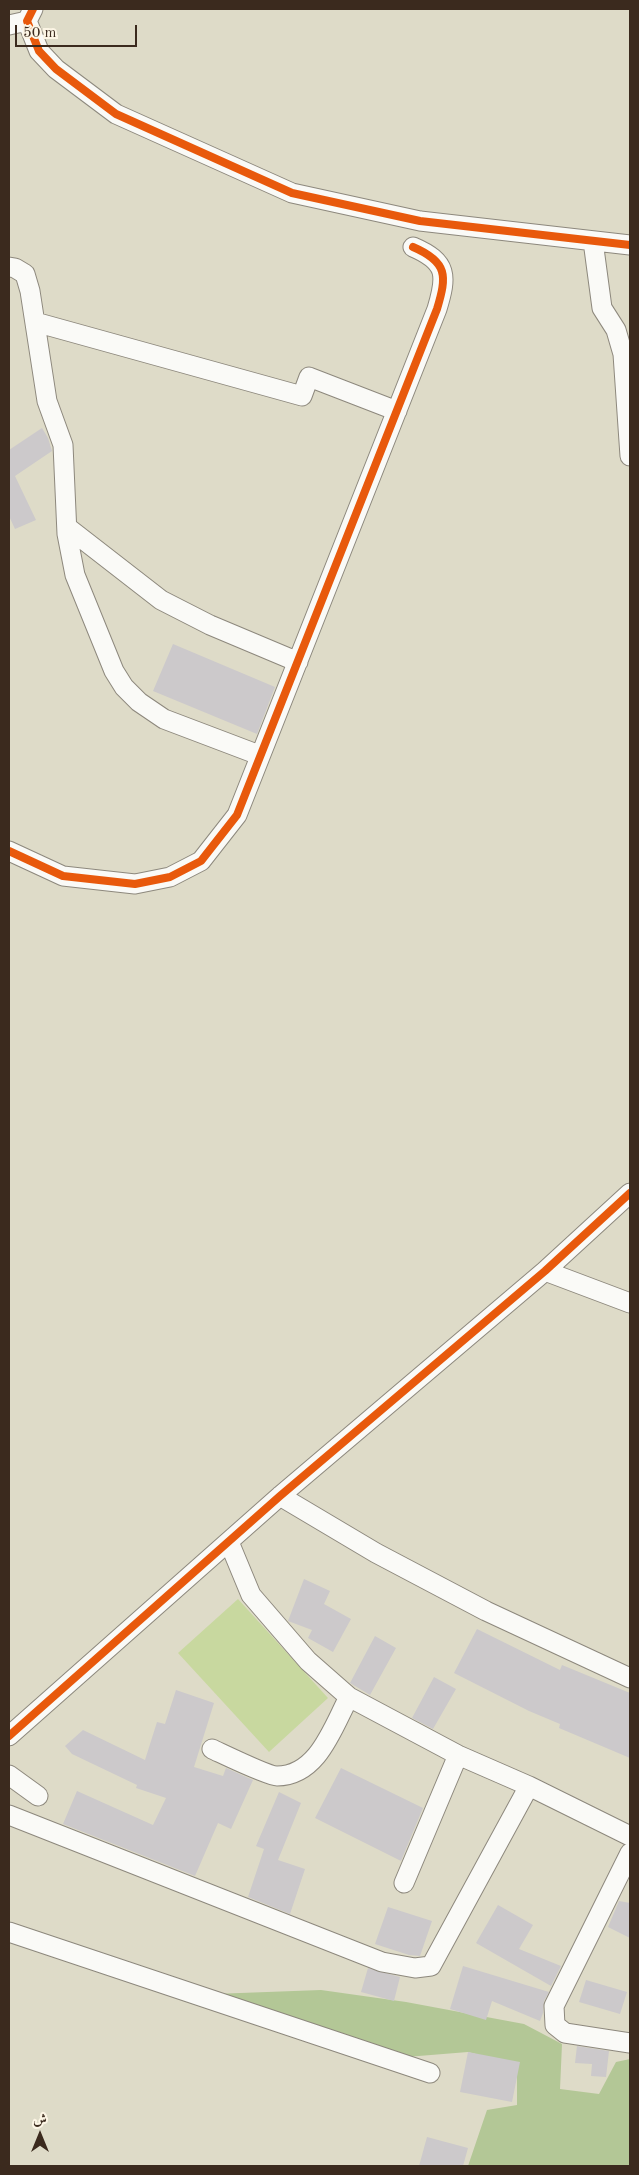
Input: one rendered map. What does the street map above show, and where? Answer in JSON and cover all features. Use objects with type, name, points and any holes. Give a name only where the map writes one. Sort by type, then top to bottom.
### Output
[{"type":"street","points":[[23,18],[39,51],[50,63],[116,114],[292,193],[420,221],[630,244]]},
{"type":"street","points":[[593,241],[602,308],[616,330],[623,354],[630,456]]},
{"type":"street","points":[[9,851],[63,876],[135,884],[170,877],[200,861],[237,815],[437,309],[444,286],[444,276],[440,265],[430,254],[414,247]]},
{"type":"street","points":[[9,266],[25,274],[30,291],[46,401],[63,445],[67,527],[75,575],[114,672],[124,687],[139,702],[164,719],[260,755]]},
{"type":"street","points":[[35,322],[302,396],[309,377],[397,412]]},
{"type":"street","points":[[67,527],[162,600],[210,625],[298,662]]},
{"type":"street","points":[[9,1736],[280,1496],[545,1270],[630,1193]]},
{"type":"street","points":[[545,1270],[630,1303]]},
{"type":"street","points":[[280,1496],[376,1553],[486,1611],[630,1678]]},
{"type":"street","points":[[228,1542],[252,1595],[308,1661],[350,1697],[458,1755],[529,1786],[630,1836]]},
{"type":"street","points":[[212,1749],[276,1776],[299,1770],[318,1755],[350,1697]]},
{"type":"street","points":[[404,1883],[458,1755]]},
{"type":"street","points":[[9,1775],[38,1796]]},
{"type":"street","points":[[9,1815],[382,1962],[415,1968],[431,1966],[529,1786]]},
{"type":"street","points":[[630,1853],[554,2006],[555,2025],[565,2033],[630,2043]]},
{"type":"street","points":[[9,1932],[430,2073]]},
{"type":"green space","points":[[238,1599],[328,1698],[269,1752],[178,1653]]},
{"type":"green space","points":[[321,1990],[406,2002],[524,2024],[562,2044],[560,2089],[599,2094],[616,2062],[630,2059],[630,2166],[468,2166],[487,2110],[517,2105],[517,2065],[468,2052],[406,2057],[213,1994]]},
{"type":"building","points":[[42,428],[48,438],[52,451],[15,476],[36,520],[15,529],[9,516],[9,450]]},
{"type":"building","points":[[173,644],[275,687],[257,734],[153,691]]},
{"type":"building","points":[[304,1579],[330,1591],[324,1604],[351,1619],[333,1652],[308,1638],[312,1630],[288,1621]]},
{"type":"building","points":[[477,1629],[560,1670],[562,1665],[630,1693],[630,1758],[559,1728],[560,1724],[529,1711],[454,1673]]},
{"type":"building","points":[[375,1636],[396,1648],[370,1695],[350,1683]]},
{"type":"building","points":[[434,1677],[456,1689],[433,1729],[412,1718]]},
{"type":"building","points":[[176,1690],[214,1703],[194,1767],[223,1776],[226,1768],[253,1780],[231,1829],[218,1823],[195,1876],[63,1824],[77,1791],[153,1825],[166,1798],[136,1788],[137,1785],[72,1754],[65,1746],[83,1730],[145,1760],[157,1722],[165,1724]]},
{"type":"building","points":[[341,1768],[423,1808],[401,1861],[315,1818]]},
{"type":"building","points":[[279,1792],[301,1803],[278,1860],[305,1869],[290,1914],[248,1897],[264,1849],[256,1846]]},
{"type":"building","points":[[619,1901],[630,1903],[630,1938],[608,1927]]},
{"type":"building","points":[[498,1905],[533,1925],[519,1949],[561,1966],[551,1986],[476,1943]]},
{"type":"building","points":[[388,1907],[432,1921],[420,1956],[409,1955],[375,1944]]},
{"type":"building","points":[[463,1966],[549,1992],[544,2001],[540,2021],[492,2001],[486,2020],[450,2009]]},
{"type":"building","points":[[368,1968],[400,1977],[394,2001],[361,1992]]},
{"type":"building","points":[[586,1980],[627,1992],[620,2014],[579,2002]]},
{"type":"building","points":[[577,2046],[609,2051],[606,2077],[591,2076],[592,2064],[575,2063]]},
{"type":"building","points":[[468,2052],[520,2062],[512,2102],[460,2092]]},
{"type":"building","points":[[427,2137],[468,2148],[463,2166],[419,2166]]},
{"type":"cycle path","points":[[33,9],[27,21],[39,51],[56,69],[116,114],[292,193],[420,221],[630,245]]},
{"type":"cycle path","points":[[9,851],[63,876],[135,884],[170,877],[201,861],[237,815],[437,309],[442,288],[442,271],[433,258],[413,247]]},
{"type":"cycle path","points":[[9,1736],[280,1496],[545,1271],[630,1193]]}]
